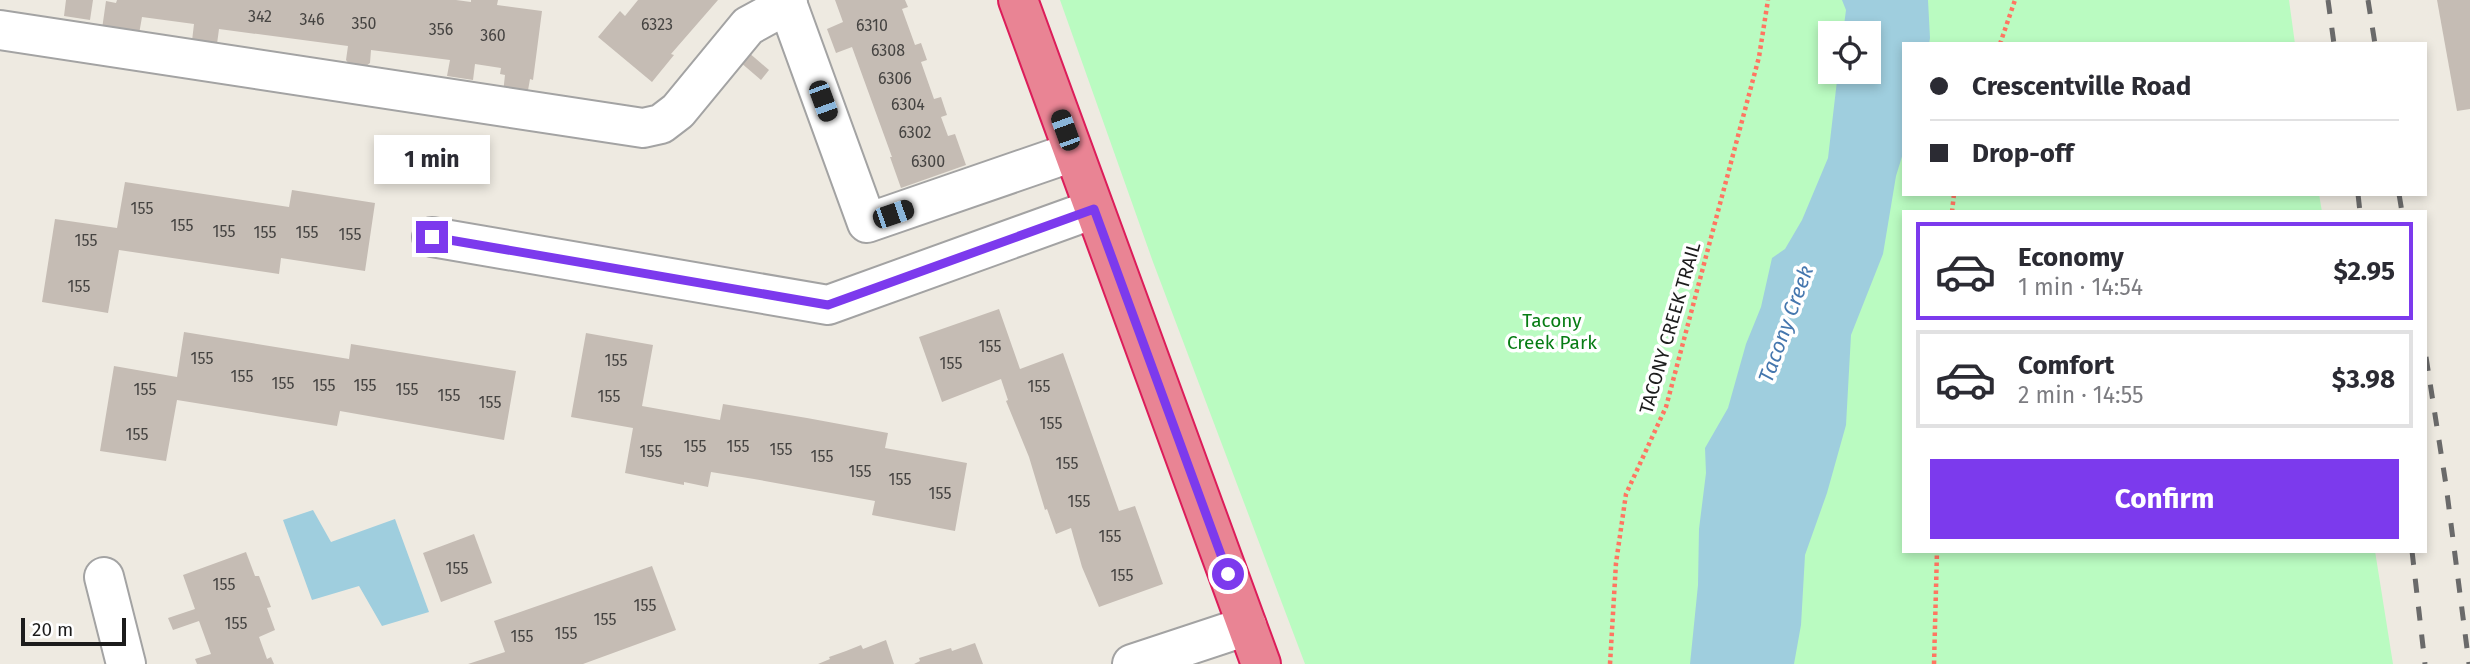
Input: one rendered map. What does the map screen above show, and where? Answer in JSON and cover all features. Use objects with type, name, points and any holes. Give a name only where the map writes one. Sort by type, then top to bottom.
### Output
[{"type":"highway","points":[[1018,0],[1261,664]]},
{"type":"lane","points":[[0,30],[643,128],[661,124],[678,111],[748,26],[787,2],[867,223],[1073,152]]},
{"type":"lane","points":[[432,237],[828,305],[1094,209]]},
{"type":"lane","points":[[104,577],[126,664]]},
{"type":"lane","points":[[1132,664],[1247,626]]},
{"type":"path","name":"TACONY CREEK TRAIL","points":[[1610,664],[1616,563],[1626,494],[1666,407],[1759,57],[1768,0]]},
{"type":"path","points":[[2001,42],[2015,0]]},
{"type":"path","points":[[1934,664],[1937,553]]},
{"type":"green space","name":"Tacony Creek Park","points":[[1060,0],[2289,0],[2295,42],[1902,42],[1902,196],[2319,196],[2322,210],[1902,210],[1902,553],[2375,553],[2393,664],[1305,664],[1153,262]]},
{"type":"water","name":"Tacony Creek","points":[[1842,0],[1928,0],[1930,38],[1929,42],[1902,42],[1902,156],[1896,176],[1883,254],[1851,335],[1846,425],[1827,493],[1805,555],[1801,625],[1794,664],[1690,664],[1698,585],[1699,529],[1706,473],[1705,448],[1728,408],[1746,344],[1761,307],[1772,258],[1785,249],[1802,220],[1828,158],[1837,84],[1881,84],[1881,21],[1845,21],[1846,10]]},
{"type":"water","points":[[313,510],[331,542],[395,519],[429,612],[382,626],[359,586],[312,600],[283,520]]},
{"type":"building","points":[[66,0],[93,0],[90,20],[64,16]]},
{"type":"building","points":[[117,0],[498,0],[497,5],[542,11],[533,80],[530,79],[527,96],[503,93],[505,75],[500,74],[501,68],[475,64],[473,80],[447,76],[450,60],[371,50],[370,63],[366,66],[349,64],[346,60],[348,46],[219,29],[217,44],[192,41],[194,24],[142,17],[139,34],[102,29],[106,1],[116,3]]},
{"type":"building","points":[[638,0],[718,0],[671,54],[674,55],[652,82],[598,37],[620,11],[625,16]]},
{"type":"building","points":[[835,0],[905,0],[908,7],[902,9],[915,45],[921,43],[927,60],[921,62],[934,99],[941,97],[947,115],[941,117],[948,136],[955,134],[966,165],[901,188],[852,47],[836,53],[827,29],[843,22]]},
{"type":"building","points":[[2437,0],[2470,0],[2470,109],[2457,111]]},
{"type":"building","points":[[748,52],[769,70],[761,80],[740,62]]},
{"type":"building","points":[[125,182],[289,207],[292,190],[375,203],[365,271],[281,258],[279,274],[119,250],[108,313],[42,302],[55,219],[117,228]]},
{"type":"building","points":[[999,309],[1020,369],[1063,353],[1119,511],[1135,506],[1163,584],[1099,607],[1082,567],[1071,528],[1056,534],[1047,509],[1045,510],[1029,457],[1006,401],[1008,400],[1001,379],[942,402],[919,337]]},
{"type":"building","points":[[184,332],[349,359],[351,344],[516,371],[504,440],[340,411],[337,426],[177,400],[166,461],[100,451],[114,366],[177,377]]},
{"type":"building","points":[[586,333],[653,345],[642,406],[720,420],[723,404],[807,418],[888,433],[885,448],[967,463],[955,531],[872,515],[875,501],[754,479],[711,472],[708,487],[625,473],[633,428],[571,417]]},
{"type":"building","points":[[474,534],[492,583],[441,602],[423,553]]},
{"type":"building","points":[[246,552],[271,607],[267,608],[275,630],[259,637],[267,659],[271,657],[274,664],[197,664],[195,659],[211,654],[199,621],[173,630],[168,618],[195,609],[183,575]]},
{"type":"building","points":[[652,566],[676,630],[583,664],[468,664],[505,652],[494,621]]},
{"type":"building","points":[[886,640],[894,664],[818,664],[861,645],[863,649]]},
{"type":"building","points":[[975,643],[983,664],[914,664],[920,661],[919,658]]},
{"type":"railway","points":[[2328,0],[2334,42]]},
{"type":"railway","points":[[2368,0],[2375,42]]},
{"type":"railway","points":[[2358,196],[2360,210]]},
{"type":"railway","points":[[2399,196],[2402,210]]},
{"type":"railway","points":[[2427,363],[2469,664]]},
{"type":"railway","points":[[2412,553],[2425,664]]},
{"type":"route","points":[[432,237],[828,305],[1094,209],[1228,574]]}]
